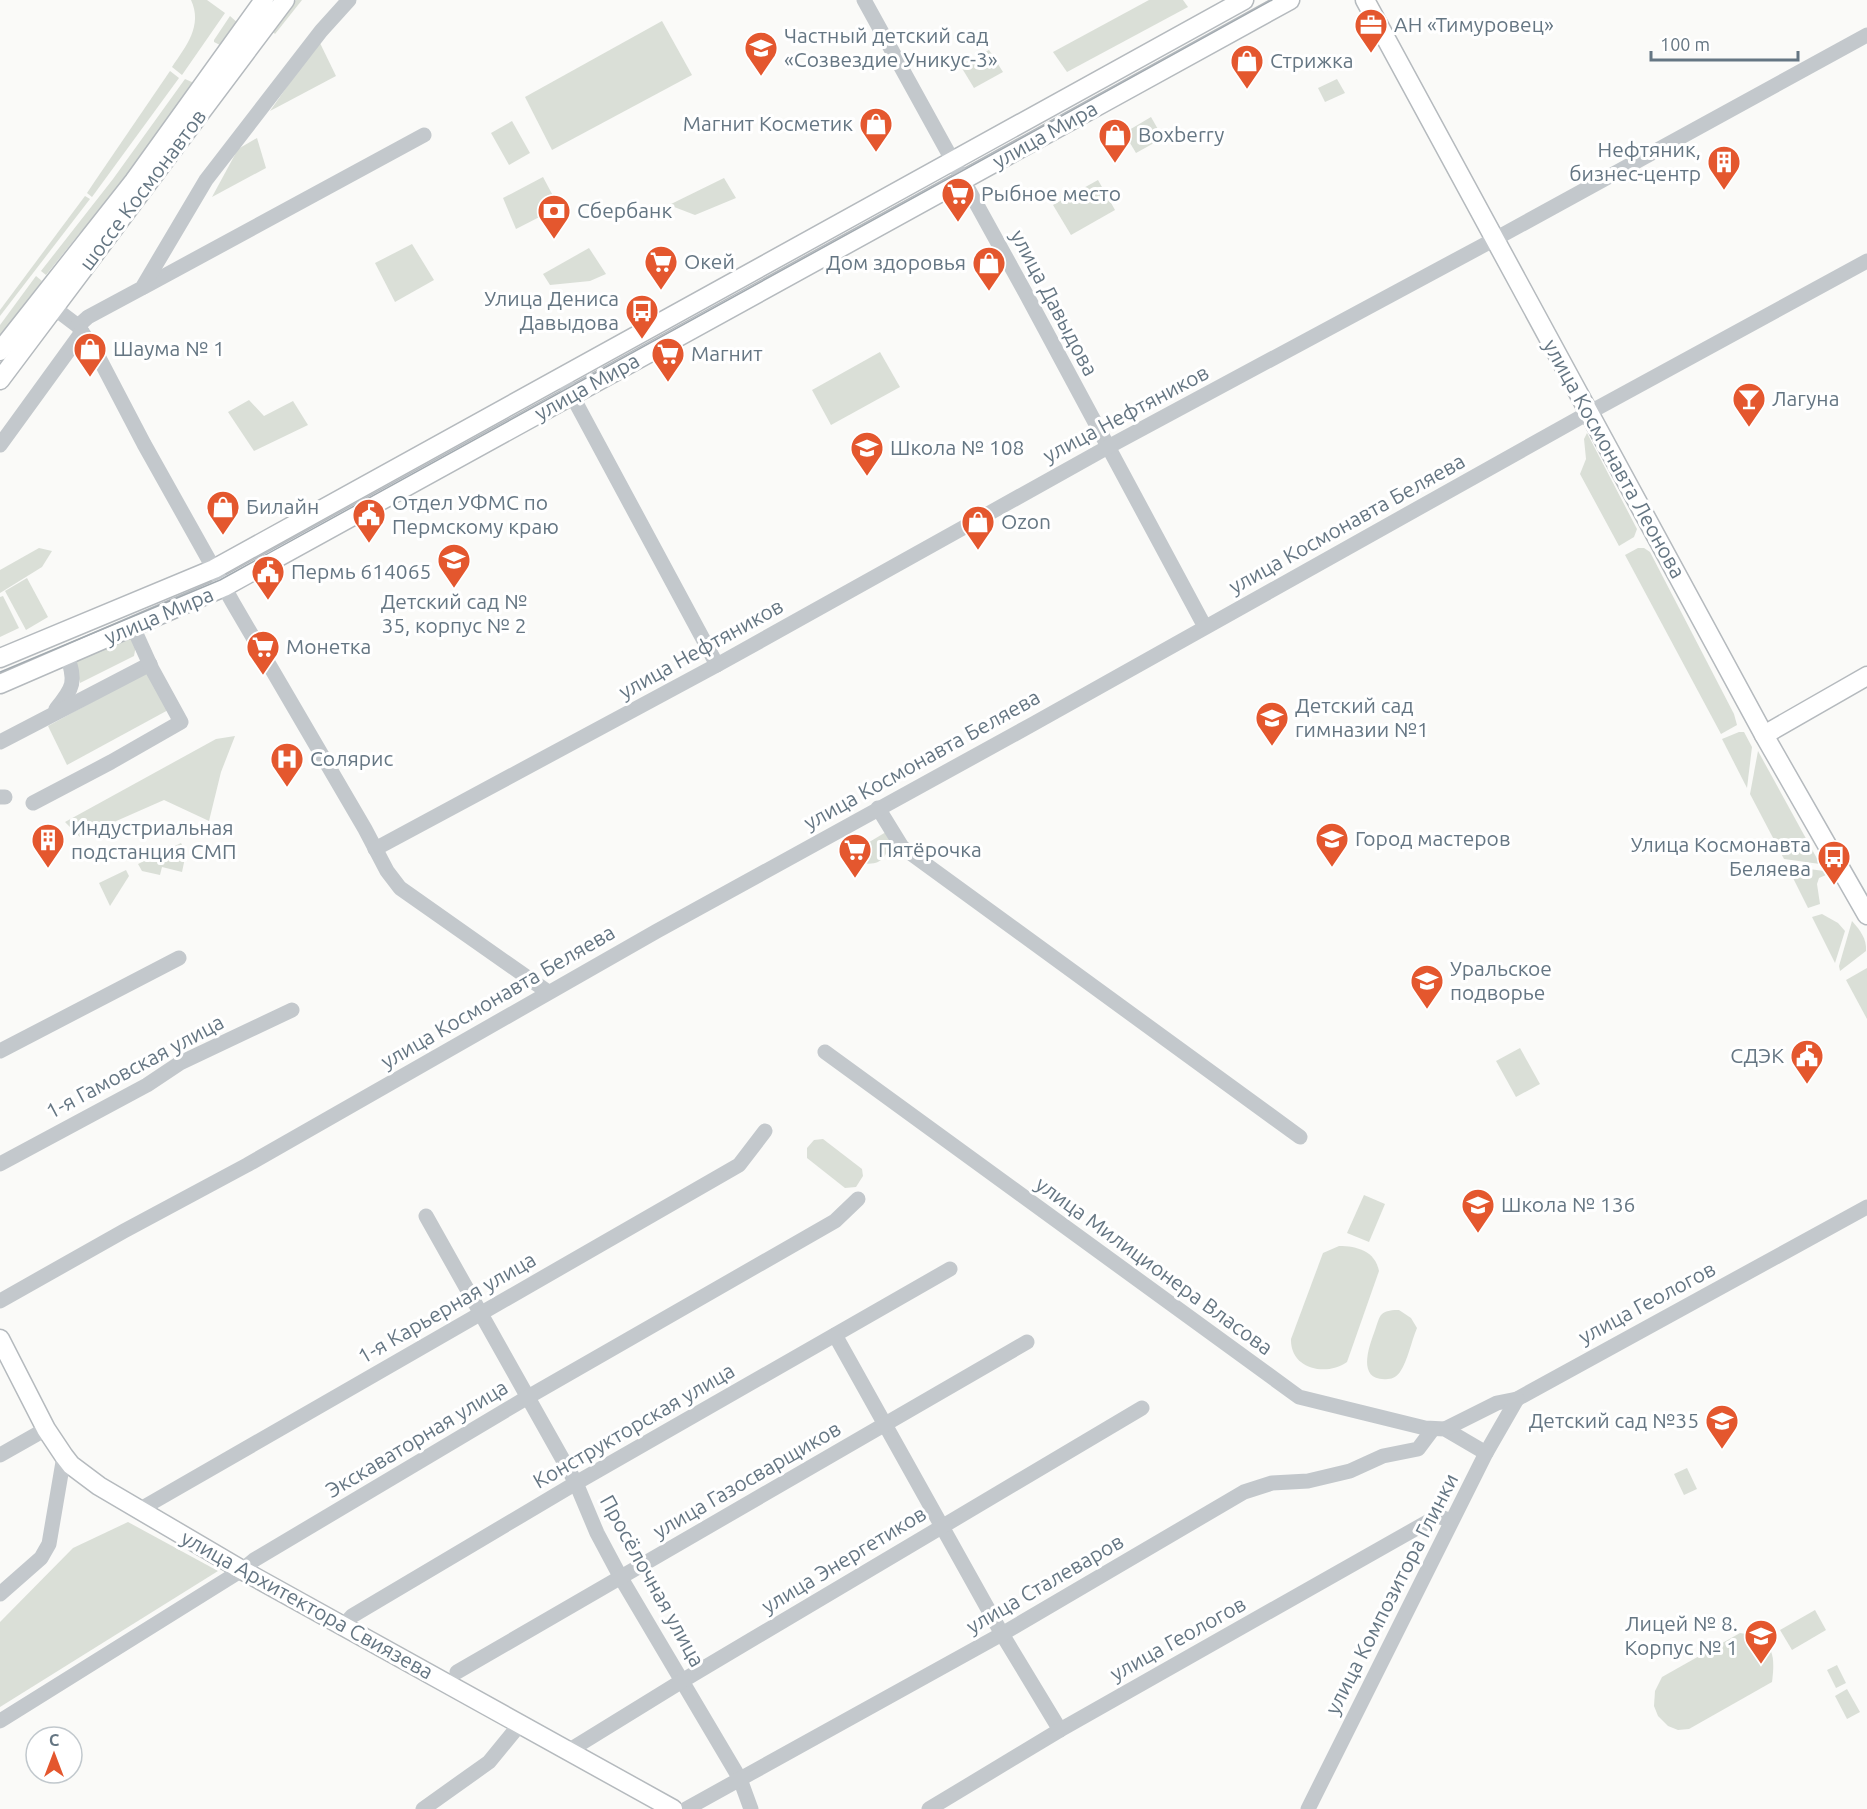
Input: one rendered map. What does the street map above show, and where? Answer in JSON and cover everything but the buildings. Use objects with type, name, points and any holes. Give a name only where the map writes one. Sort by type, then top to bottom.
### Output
[{"type":"main road","name":"шоссе Космонавтов","points":[[0,380],[47,303],[264,0]]},
{"type":"main road","name":"шоссе Космонавтов","points":[[0,351],[47,303],[285,0]]},
{"type":"main road","name":"улица Мира","points":[[0,658],[214,568],[1244,0]]},
{"type":"main road","name":"улица Мира","points":[[0,684],[224,587],[1290,0]]},
{"type":"main road","name":"улица Космонавта Леонова","points":[[1365,0],[1764,735],[1867,915]]},
{"type":"main road","points":[[1764,735],[1867,676]]},
{"type":"main road","name":"улица Архитектора Свиязева","points":[[0,1339],[46,1429],[64,1456],[71,1465],[99,1486],[242,1570],[673,1809]]},
{"type":"street","points":[[142,288],[206,180],[321,31],[349,0]]},
{"type":"street","name":"улица Давыдова","points":[[864,0],[964,180],[1205,627]]},
{"type":"street","name":"улица Нефтяников","points":[[375,849],[717,665],[1108,447],[1495,239],[1867,35]]},
{"type":"street","points":[[0,445],[88,317],[424,135]]},
{"type":"street","name":"улица Космонавта Беляева","points":[[0,1301],[124,1231],[256,1161],[548,992],[878,808],[1588,413],[1867,261]]},
{"type":"street","points":[[47,303],[80,329],[98,356],[224,587],[365,829],[387,872],[399,888],[548,992]]},
{"type":"street","points":[[562,377],[717,665]]},
{"type":"street","points":[[33,803],[181,722],[133,627]]},
{"type":"street","points":[[52,714],[70,692],[74,681],[67,655]]},
{"type":"street","points":[[0,742],[150,664]]},
{"type":"street","points":[[878,808],[902,847],[1300,1137]]},
{"type":"street","points":[[0,1051],[179,958]]},
{"type":"street","name":"1-я Гамовская улица","points":[[0,1164],[147,1085],[180,1063],[292,1010]]},
{"type":"street","name":"улица Милиционера Власова","points":[[825,1052],[1299,1397],[1439,1429],[1486,1453]]},
{"type":"street","name":"1-я Карьерная улица","points":[[139,1510],[739,1165],[765,1131]]},
{"type":"street","name":"Экскаваторная улица","points":[[0,1721],[242,1570],[254,1560],[528,1397],[835,1221],[858,1199]]},
{"type":"street","name":"улица Геологов","points":[[1439,1429],[1497,1404],[1517,1399],[1867,1207]]},
{"type":"street","name":"Просёлочная улица","points":[[426,1216],[576,1483],[597,1533],[621,1578],[740,1779],[751,1809]]},
{"type":"street","name":"Конструкторская улица","points":[[343,1626],[352,1616],[576,1483],[950,1269]]},
{"type":"street","points":[[835,1335],[1002,1634],[1060,1730]]},
{"type":"street","name":"улица Газосварщиков","points":[[457,1672],[1027,1342]]},
{"type":"street","name":"улица Композитора Глинки","points":[[1308,1809],[1451,1521],[1517,1399]]},
{"type":"street","name":"улица Энергетиков","points":[[570,1750],[682,1680],[1142,1408]]},
{"type":"street","points":[[0,1455],[46,1429]]},
{"type":"street","name":"улица Сталеваров","points":[[686,1809],[1002,1634],[1244,1492],[1272,1483],[1308,1482],[1350,1471],[1383,1456],[1418,1449],[1439,1429]]},
{"type":"street","points":[[0,1594],[41,1558],[49,1544],[64,1456]]},
{"type":"street","name":"улица Геологов","points":[[928,1809],[1060,1730],[1438,1516],[1451,1521]]},
{"type":"street","points":[[423,1809],[489,1762],[520,1723]]},
{"type":"shaded area","points":[[191,0],[207,0],[225,13],[182,75],[172,67],[194,27],[194,9]]},
{"type":"shaded area","points":[[296,0],[302,0],[275,34],[272,31]]},
{"type":"shaded area","points":[[1149,0],[1183,0],[1188,7],[1067,72],[1053,52]]},
{"type":"shaded area","points":[[230,16],[239,24],[220,45],[214,40]]},
{"type":"shaded area","points":[[662,21],[692,75],[552,150],[525,97]]},
{"type":"shaded area","points":[[319,41],[336,76],[270,111]]},
{"type":"shaded area","points":[[989,50],[1003,72],[974,88],[960,65]]},
{"type":"shaded area","points":[[170,71],[179,78],[92,197],[87,193]]},
{"type":"shaded area","points":[[185,79],[194,83],[117,193],[79,234],[46,275],[41,271],[113,179]]},
{"type":"shaded area","points":[[1337,79],[1345,93],[1325,102],[1318,88]]},
{"type":"shaded area","points":[[1151,117],[1163,138],[1136,153],[1124,133]]},
{"type":"shaded area","points":[[512,121],[530,153],[509,165],[491,133]]},
{"type":"shaded area","points":[[257,138],[266,168],[212,197],[238,149]]},
{"type":"shaded area","points":[[543,177],[559,207],[516,229],[503,198]]},
{"type":"shaded area","points":[[724,178],[736,198],[695,215],[669,205]]},
{"type":"shaded area","points":[[1098,180],[1115,210],[1071,235],[1053,205]]},
{"type":"shaded area","points":[[85,196],[90,199],[0,316],[0,310]]},
{"type":"shaded area","points":[[412,244],[434,280],[395,302],[375,263]]},
{"type":"shaded area","points":[[589,248],[606,274],[590,281],[550,285],[543,274]]},
{"type":"shaded area","points":[[36,276],[42,281],[0,339],[0,325]]},
{"type":"shaded area","points":[[880,352],[900,387],[831,425],[812,390]]},
{"type":"shaded area","points":[[249,400],[264,416],[293,401],[308,425],[254,451],[228,412]]},
{"type":"shaded area","points":[[1587,433],[1637,529],[1634,537],[1619,546],[1580,474],[1586,459],[1584,439]]},
{"type":"shaded area","points":[[39,548],[52,551],[42,567],[0,593],[0,570]]},
{"type":"shaded area","points":[[1638,548],[1644,548],[1650,552],[1734,714],[1737,725],[1721,734],[1625,555]]},
{"type":"shaded area","points":[[27,578],[48,617],[26,630],[5,591]]},
{"type":"shaded area","points":[[3,596],[19,628],[0,637],[0,597]]},
{"type":"shaded area","points":[[133,635],[136,645],[134,656],[80,683],[74,660]]},
{"type":"shaded area","points":[[149,671],[170,709],[67,765],[48,726]]},
{"type":"shaded area","points":[[1744,732],[1752,747],[1747,788],[1722,739]]},
{"type":"shaded area","points":[[235,736],[221,772],[209,821],[164,800],[80,837],[65,822],[216,739]]},
{"type":"shaded area","points":[[1758,751],[1820,864],[1784,859],[1750,794]]},
{"type":"shaded area","points":[[886,832],[889,836],[889,844],[882,860],[872,864],[857,862],[851,853]]},
{"type":"shaded area","points":[[181,843],[186,853],[182,872],[162,867],[160,875],[142,871],[138,864]]},
{"type":"shaded area","points":[[1787,866],[1824,871],[1826,875],[1819,878],[1817,884],[1820,904],[1808,908]]},
{"type":"shaded area","points":[[126,870],[129,876],[110,906],[99,883]]},
{"type":"shaded area","points":[[1822,914],[1838,923],[1845,931],[1835,963],[1812,917]]},
{"type":"shaded area","points":[[1852,921],[1864,939],[1866,951],[1840,971],[1839,966]]},
{"type":"shaded area","points":[[1867,968],[1867,1019],[1846,980]]},
{"type":"shaded area","points":[[1520,1048],[1540,1084],[1516,1097],[1496,1061]]},
{"type":"shaded area","points":[[823,1139],[862,1169],[863,1176],[856,1187],[845,1188],[807,1158],[807,1148],[814,1140]]},
{"type":"shaded area","points":[[1364,1195],[1385,1204],[1369,1242],[1347,1233]]},
{"type":"shaded area","points":[[1339,1246],[1352,1247],[1369,1254],[1377,1264],[1379,1271],[1347,1362],[1339,1367],[1320,1369],[1303,1363],[1296,1357],[1291,1339],[1323,1253]]},
{"type":"shaded area","points":[[1399,1310],[1411,1318],[1417,1328],[1400,1372],[1392,1378],[1378,1379],[1368,1370],[1368,1355],[1372,1340],[1381,1315],[1387,1311]]},
{"type":"shaded area","points":[[1687,1468],[1697,1489],[1684,1495],[1674,1474]]},
{"type":"shaded area","points":[[128,1522],[218,1571],[0,1707],[0,1622],[73,1548]]},
{"type":"shaded area","points":[[1815,1610],[1826,1630],[1792,1650],[1780,1630]]},
{"type":"shaded area","points":[[1740,1633],[1759,1639],[1770,1648],[1773,1662],[1772,1682],[1689,1729],[1678,1730],[1668,1726],[1658,1716],[1654,1706],[1655,1691],[1662,1677]]},
{"type":"shaded area","points":[[1837,1665],[1846,1683],[1836,1688],[1827,1670]]},
{"type":"shaded area","points":[[1847,1689],[1860,1712],[1847,1719],[1835,1696]]},
{"type":"tram line","points":[[0,672],[220,580],[1272,0]]},
{"type":"place","name":"АН «Тимуровец»","points":[[1371,54]]},
{"type":"place","name":"Частный детский сад «Созвездие Уникус-3»","points":[[761,77]]},
{"type":"place","name":"Стрижка","points":[[1247,90]]},
{"type":"place","name":"Магнит Косметик","points":[[876,153]]},
{"type":"place","name":"Boxberry","points":[[1115,164]]},
{"type":"place","name":"Нефтяник, бизнес-центр","points":[[1724,191]]},
{"type":"place","name":"Рыбное место","points":[[958,223]]},
{"type":"place","name":"Сбербанк","points":[[554,240]]},
{"type":"place","name":"Окей","points":[[661,291]]},
{"type":"place","name":"Дом здоровья","points":[[989,292]]},
{"type":"place","name":"Улица Дениса Давыдова","points":[[642,340]]},
{"type":"place","name":"Шаума № 1","points":[[90,378]]},
{"type":"place","name":"Магнит","points":[[668,383]]},
{"type":"place","name":"Лагуна","points":[[1749,428]]},
{"type":"place","name":"Школа № 108","points":[[867,477]]},
{"type":"place","name":"Билайн","points":[[223,536]]},
{"type":"place","name":"Отдел УФМС по Пермскому краю","points":[[369,544]]},
{"type":"place","name":"Ozon","points":[[978,551]]},
{"type":"place","name":"Детский сад № 35, корпус № 2","points":[[454,589]]},
{"type":"place","name":"Пермь 614065","points":[[268,601]]},
{"type":"place","name":"Монетка","points":[[263,676]]},
{"type":"place","name":"Детский сад гимназии №1","points":[[1272,747]]},
{"type":"place","name":"Солярис","points":[[287,788]]},
{"type":"place","name":"Город мастеров","points":[[1332,868]]},
{"type":"place","name":"Индустриальная подстанция СМП","points":[[48,869]]},
{"type":"place","name":"Пятёрочка","points":[[855,879]]},
{"type":"place","name":"Улица Космонавта Беляева","points":[[1834,886]]},
{"type":"place","name":"Уральское подворье","points":[[1427,1010]]},
{"type":"place","name":"СДЭК","points":[[1807,1085]]},
{"type":"place","name":"Школа № 136","points":[[1478,1234]]},
{"type":"place","name":"Детский сад №35","points":[[1722,1450]]},
{"type":"place","name":"Лицей № 8. Корпус № 1","points":[[1761,1665]]}]
